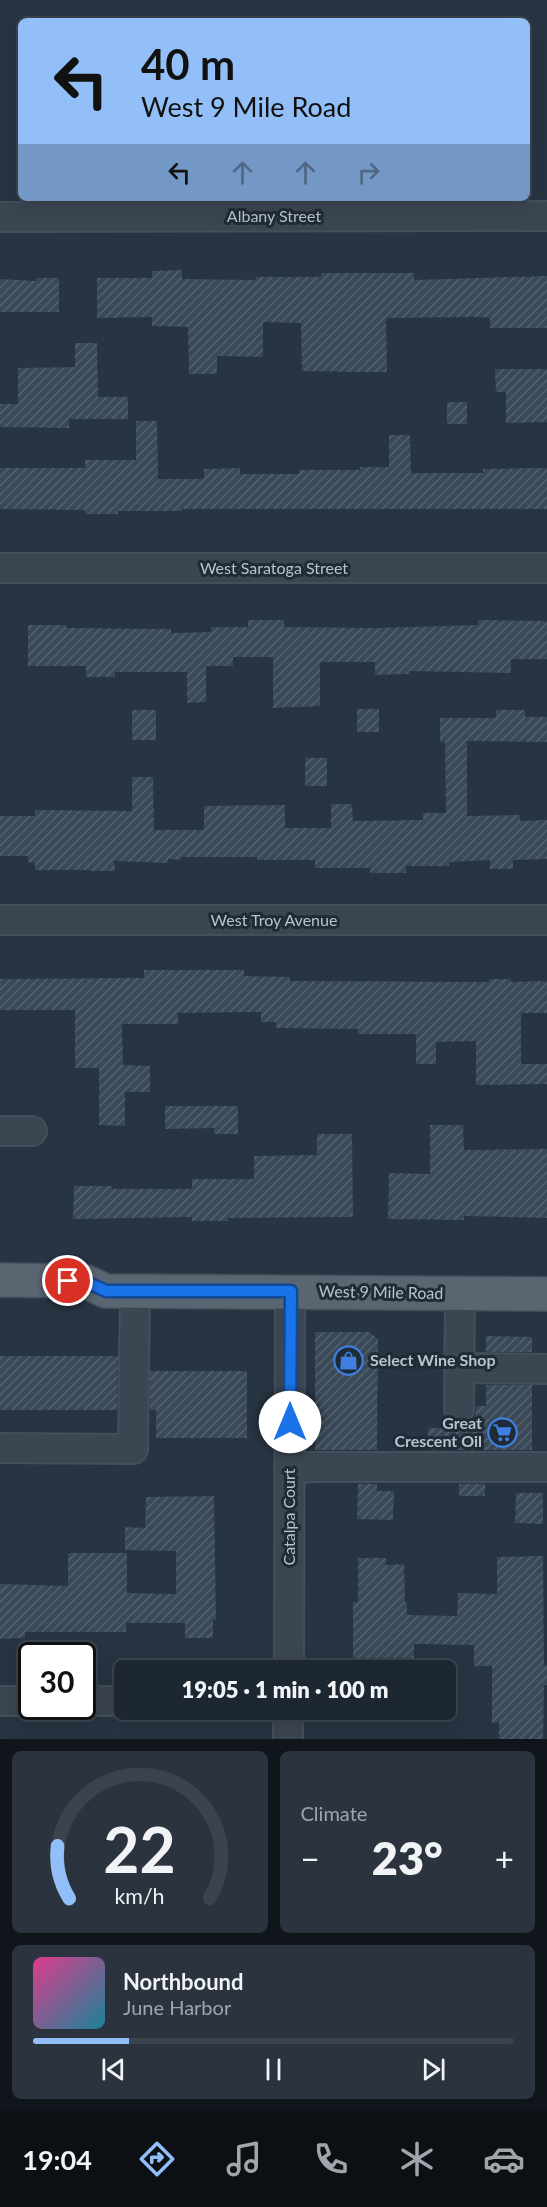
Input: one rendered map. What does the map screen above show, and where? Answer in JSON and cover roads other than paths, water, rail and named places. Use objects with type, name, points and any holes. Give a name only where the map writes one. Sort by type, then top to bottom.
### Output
[{"type":"main road","name":"West 9 Mile Road","points":[[0,1280],[84,1281],[121,1291],[547,1294]]},
{"type":"main road","name":"West 9 Mile Road","points":[[0,1303],[83,1303],[121,1291]]},
{"type":"street","name":"Albany Street","points":[[0,217],[547,216]]},
{"type":"street","name":"West Saratoga Street","points":[[0,568],[547,568]]},
{"type":"street","name":"West Troy Avenue","points":[[0,920],[547,920]]},
{"type":"street","points":[[0,1131],[32,1131]]},
{"type":"street","points":[[0,1448],[133,1449],[121,1291]]},
{"type":"street","name":"Catalpa Court","points":[[289,1660],[291,1291]]},
{"type":"street","points":[[459,1409],[460,1293]]},
{"type":"street","points":[[459,1368],[547,1369]]},
{"type":"street","points":[[290,1470],[312,1467],[547,1467]]},
{"type":"street","points":[[0,1701],[18,1701]]},
{"type":"street","points":[[96,1701],[114,1701]]},
{"type":"street","points":[[288,1720],[288,1739]]},
{"type":"place","name":"Select Wine Shop","points":[[349,1360]]},
{"type":"place","name":"Great Crescent Oil","points":[[503,1432]]}]
